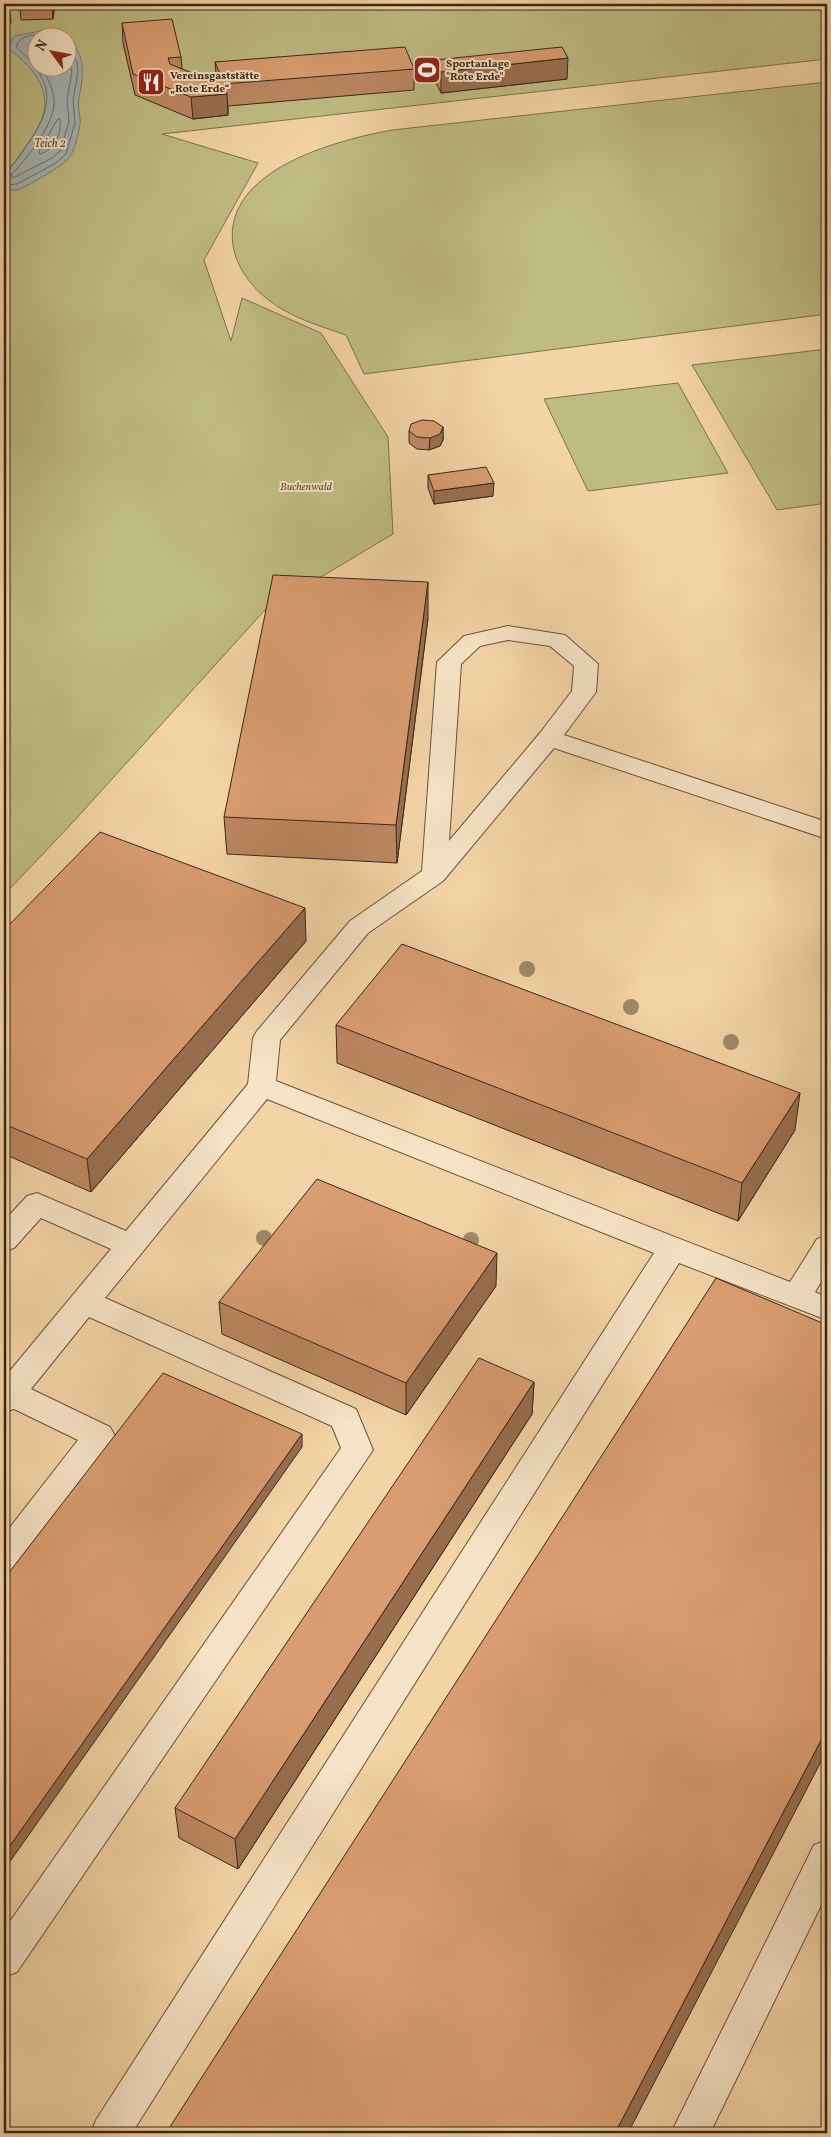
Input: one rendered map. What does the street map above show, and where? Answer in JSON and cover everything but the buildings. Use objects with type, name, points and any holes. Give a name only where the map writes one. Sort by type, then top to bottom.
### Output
[{"type":"street","points":[[4,1559],[99,1436],[7,1396],[262,1086],[267,1038],[359,927],[434,876],[549,738],[584,692],[586,664],[557,640],[508,633],[472,641],[449,662],[434,876]]},
{"type":"street","points":[[549,738],[827,831]]},
{"type":"street","points":[[262,1086],[827,1309]]},
{"type":"street","points":[[4,1240],[37,1204],[131,1245]]},
{"type":"street","points":[[797,1297],[827,1247]]},
{"type":"street","points":[[110,2133],[673,1248]]},
{"type":"street","points":[[4,1960],[357,1450],[345,1418],[84,1302]]},
{"type":"street","points":[[690,2133],[827,1856]]},
{"type":"green space","name":"Buchenwald","points":[[4,4],[827,4],[827,59],[162,134],[258,163],[204,260],[231,341],[242,298],[321,333],[388,437],[393,534],[264,611],[74,821],[4,895]]},
{"type":"green space","points":[[827,82],[827,314],[364,374],[346,335],[297,317],[270,301],[251,283],[241,269],[235,253],[233,245],[234,219],[245,197],[264,178],[288,163],[342,142],[392,130]]},
{"type":"green space","points":[[827,349],[827,503],[777,510],[692,365]]},
{"type":"green space","points":[[678,383],[728,473],[588,491],[544,399]]},
{"type":"water","name":"Teich 2","points":[[28,33],[28,67],[9,49],[11,41],[15,36]]},
{"type":"water","name":"Teich 2","points":[[78,52],[82,66],[78,105],[80,125],[75,147],[71,155],[60,166],[44,176],[17,190],[5,190],[7,176],[37,129],[44,112],[44,93],[36,78],[78,78]]},
{"type":"place","name":"Sportanlage \"Rote Erde\"","points":[[427,70]]},
{"type":"place","name":"Vereinsgaststätte „Rote Erde“","points":[[151,82]]}]
